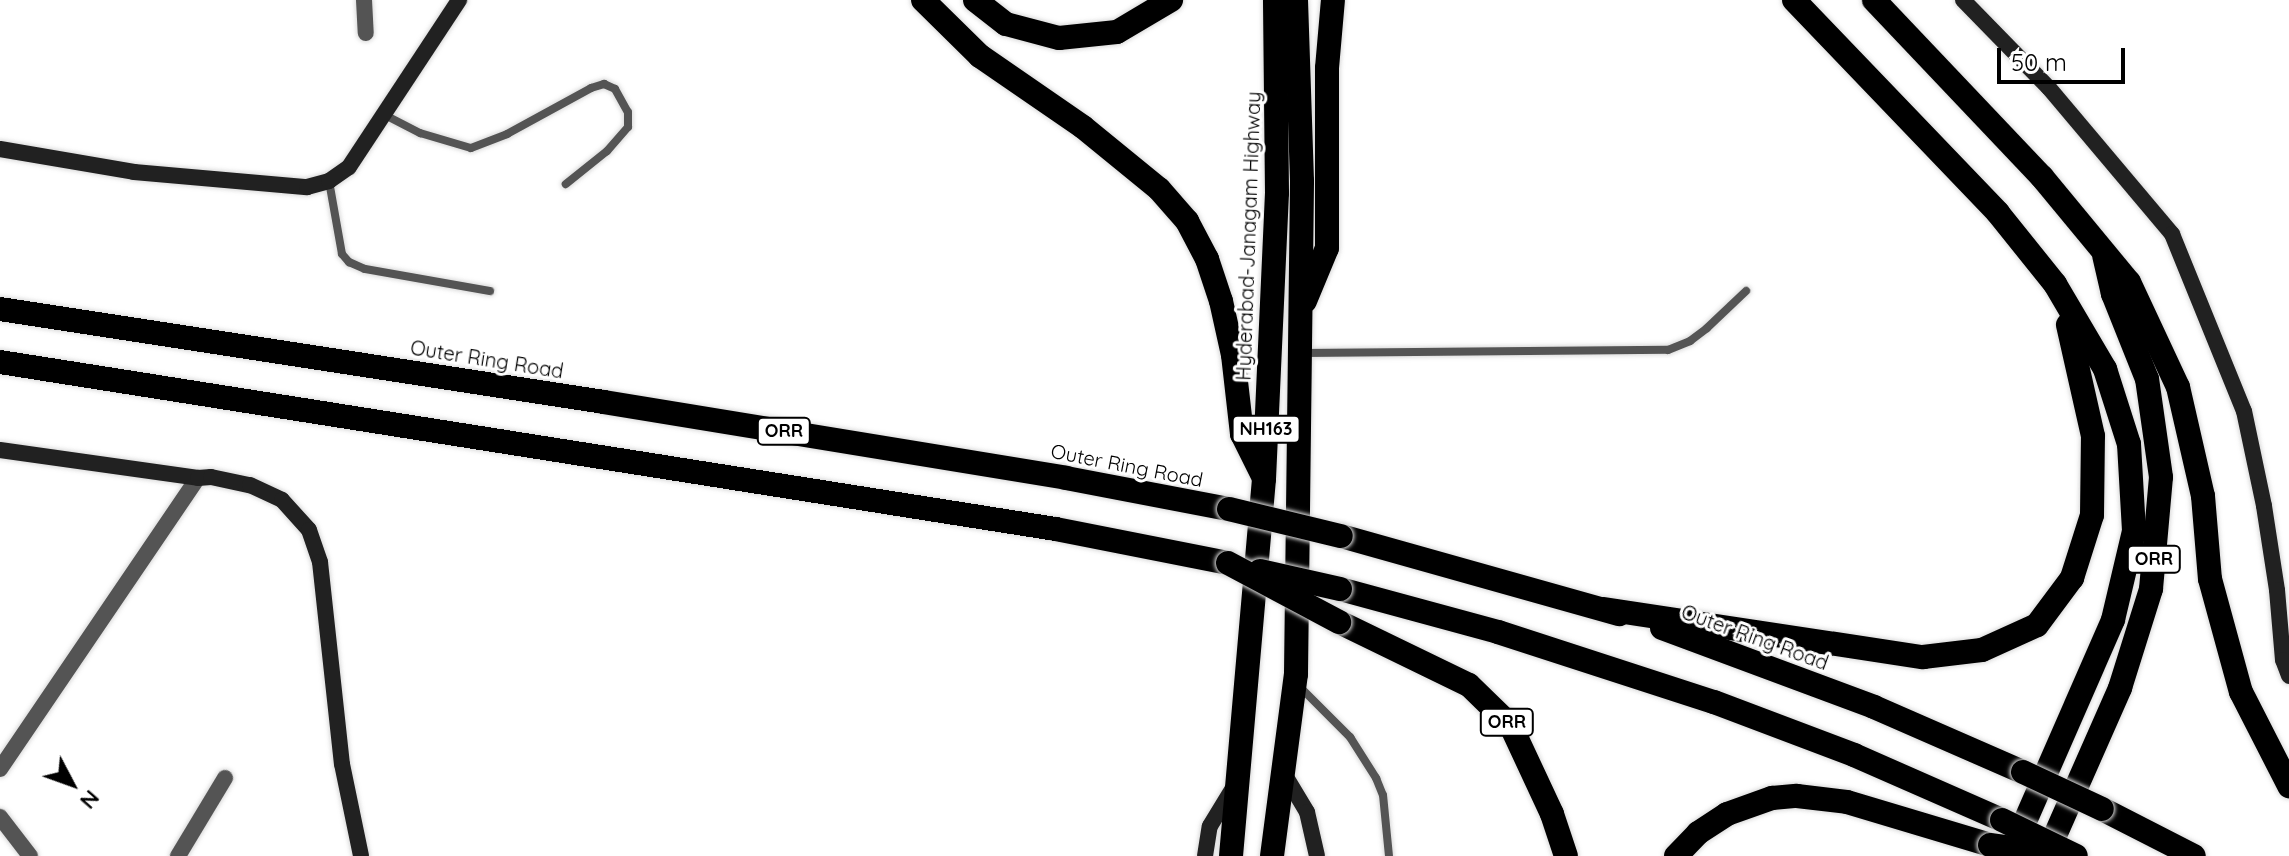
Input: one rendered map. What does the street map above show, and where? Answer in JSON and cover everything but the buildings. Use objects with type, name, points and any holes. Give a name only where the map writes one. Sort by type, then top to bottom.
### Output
[{"type":"highway","points":[[923,0],[980,56],[1083,127],[1159,189],[1187,221],[1207,259],[1221,301],[1242,434],[1264,479]]},
{"type":"highway","points":[[975,0],[1006,24],[1059,38],[1117,32],[1171,0]]},
{"type":"highway","name":"Hyderabad-Janagam Highway","points":[[1231,856],[1264,479],[1277,193],[1275,0]]},
{"type":"highway","name":"NH163","points":[[1272,856],[1295,682],[1302,181],[1296,0]]},
{"type":"highway","points":[[1300,313],[1327,248],[1327,68],[1333,0]]},
{"type":"highway","name":"ORR","points":[[1794,0],[1998,213],[2055,284],[2105,369],[2129,444],[2134,531],[2113,620],[2000,851]]},
{"type":"highway","name":"ORR","points":[[1874,0],[2042,177],[2129,282],[2178,387],[2203,496],[2210,579],[2241,692],[2289,786]]},
{"type":"highway","name":"ORR","points":[[2046,856],[2120,688],[2153,575],[2161,477],[2147,379],[2113,294],[2103,250]]},
{"type":"highway","name":"ORR","points":[[1604,609],[1923,657],[1982,650],[2037,625],[2072,578],[2092,515],[2093,436],[2078,354],[2055,284]]},
{"type":"highway","name":"Outer Ring Road","points":[[0,309],[634,407],[1066,478],[1229,509],[1341,536],[1604,609],[1818,685],[2023,772],[2194,856]]},
{"type":"highway","points":[[0,362],[1056,529],[1340,589],[1527,641],[1700,697],[1854,755],[2002,820],[2073,856]]},
{"type":"highway","name":"ORR","points":[[1228,563],[1339,622],[1469,685],[1511,726],[1552,814],[1566,856]]},
{"type":"highway","points":[[1676,856],[1698,833],[1727,814],[1772,798],[1797,796],[1847,802],[2000,851],[2073,856]]},
{"type":"main road","points":[[0,149],[134,172],[307,187],[329,181],[349,167],[459,0]]},
{"type":"main road","points":[[1963,0],[2049,88],[2172,234],[2244,411],[2264,506],[2277,590],[2283,660],[2289,676]]},
{"type":"main road","points":[[0,450],[198,478],[211,477],[250,485],[282,500],[309,530],[320,562],[342,764],[361,856]]},
{"type":"main road","points":[[1283,772],[1307,812],[1317,856]]},
{"type":"main road","points":[[1205,856],[1210,826],[1237,781]]},
{"type":"street","points":[[364,0],[366,33]]},
{"type":"street","points":[[0,769],[198,478]]},
{"type":"street","points":[[178,856],[225,778]]},
{"type":"street","points":[[0,817],[30,856]]},
{"type":"lane","points":[[383,114],[420,133],[471,148],[507,134],[591,88],[604,84],[615,89],[628,112],[628,127],[607,151],[566,184]]},
{"type":"lane","points":[[329,181],[342,254],[349,262],[365,269],[490,291]]},
{"type":"lane","points":[[1300,353],[1668,350],[1690,341],[1746,291]]},
{"type":"lane","points":[[1295,682],[1350,737],[1376,778],[1383,795],[1389,856]]}]
